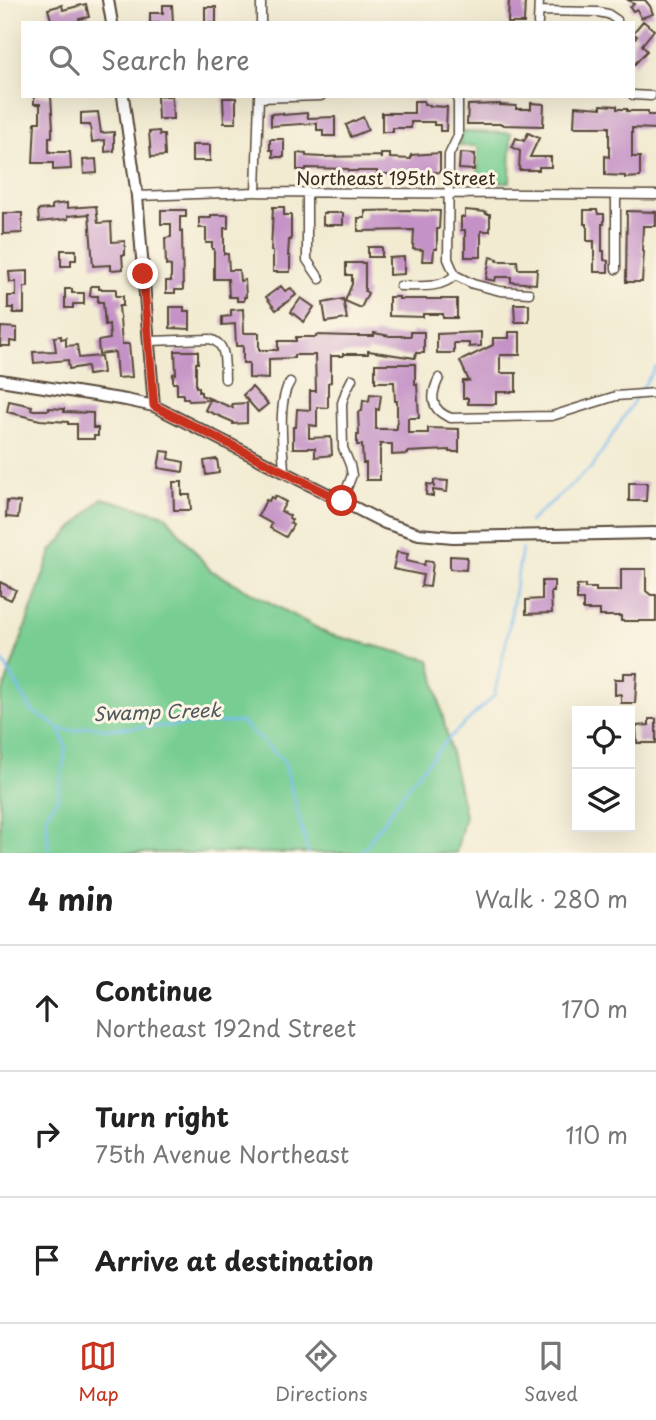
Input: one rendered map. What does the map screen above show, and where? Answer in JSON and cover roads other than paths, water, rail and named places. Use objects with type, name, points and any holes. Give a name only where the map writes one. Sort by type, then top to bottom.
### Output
[{"type":"street","points":[[108,0],[112,21]]},
{"type":"street","points":[[261,0],[261,21]]},
{"type":"street","points":[[538,21],[539,0]]},
{"type":"street","points":[[539,11],[598,12],[617,20]]},
{"type":"street","points":[[635,95],[651,96]]},
{"type":"street","points":[[123,98],[137,196],[154,406]]},
{"type":"street","points":[[256,192],[259,98]]},
{"type":"street","points":[[458,98],[458,136],[449,155],[448,259],[455,275],[473,284],[490,289],[528,293]]},
{"type":"street","name":"Northeast 195th Street","points":[[137,196],[256,192],[656,195]]},
{"type":"street","points":[[307,192],[307,260],[320,278]]},
{"type":"street","points":[[615,269],[617,195]]},
{"type":"street","points":[[400,286],[426,286],[448,282],[455,275]]},
{"type":"street","points":[[149,341],[216,341],[224,351],[225,379]]},
{"type":"street","points":[[439,378],[434,388],[433,401],[442,414],[451,418],[552,416],[617,396],[656,393]]},
{"type":"street","points":[[342,501],[352,475],[343,448],[342,403],[352,379]]},
{"type":"street","points":[[0,380],[154,406],[385,523],[419,534],[453,537],[656,533]]},
{"type":"street","points":[[284,471],[282,401],[290,382]]},
{"type":"waterway","points":[[641,390],[656,367]]},
{"type":"waterway","points":[[529,522],[593,466],[637,396]]},
{"type":"waterway","points":[[361,853],[412,781],[448,739],[494,696],[522,548]]},
{"type":"waterway","name":"Swamp Creek","points":[[0,656],[32,711],[61,729],[74,731],[89,726],[107,729],[241,722],[284,761],[308,853]]},
{"type":"waterway","points":[[49,853],[46,815],[58,798],[66,747],[59,728]]}]
